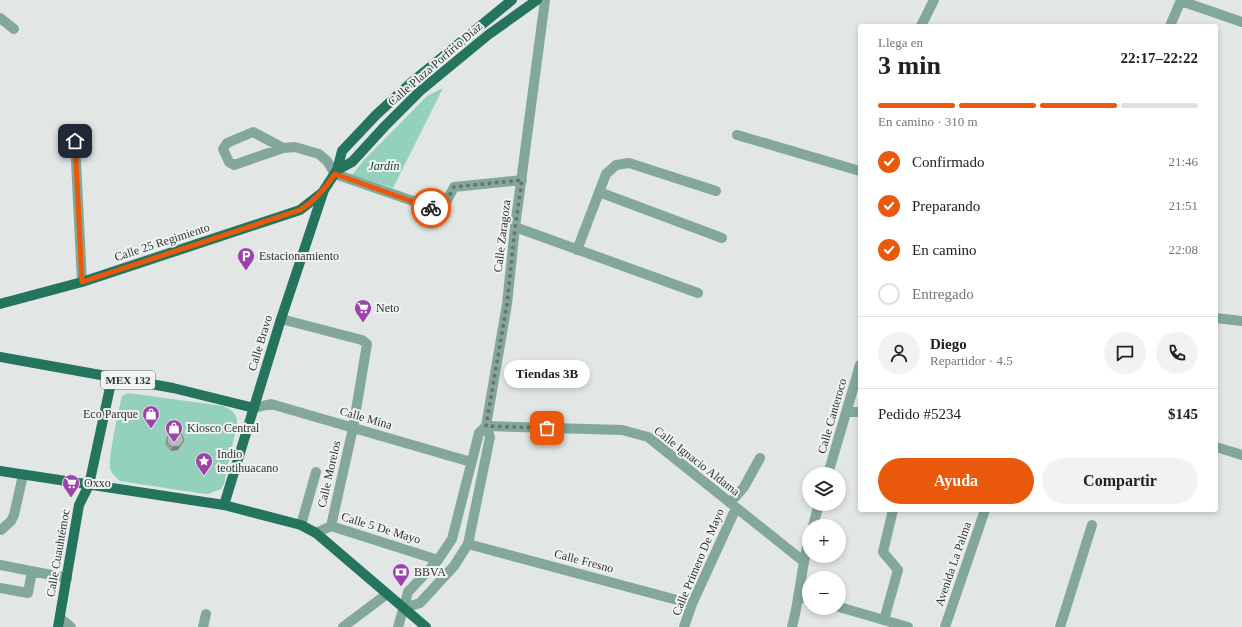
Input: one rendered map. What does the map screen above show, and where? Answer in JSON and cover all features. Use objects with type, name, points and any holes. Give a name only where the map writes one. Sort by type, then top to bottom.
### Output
[{"type":"main road","name":"Calle Plaza Porfirio Díaz","points":[[324,190],[336,172],[342,151],[376,115],[413,81],[512,0]]},
{"type":"main road","name":"Calle Plaza Porfirio Díaz","points":[[336,172],[352,162],[420,91],[488,35],[537,0]]},
{"type":"main road","name":"Calle 25 Regimiento","points":[[0,304],[82,282],[300,210],[308,206],[324,190]]},
{"type":"main road","name":"Calle Bravo","points":[[224,505],[281,319],[324,190]]},
{"type":"main road","name":"MEX 132","points":[[0,357],[173,388],[254,408]]},
{"type":"main road","name":"Calle Cuauhtémoc","points":[[59,623],[79,505],[89,485],[112,378]]},
{"type":"main road","points":[[0,471],[224,505],[301,525],[316,533],[426,627]]},
{"type":"street","name":"Calle Zaragoza","points":[[404,608],[420,603],[454,566],[468,544],[490,438],[486,426],[507,304],[515,228],[545,0]]},
{"type":"street","points":[[922,24],[934,0]]},
{"type":"street","points":[[1171,24],[1181,0],[1242,22]]},
{"type":"street","points":[[0,18],[14,29]]},
{"type":"street","points":[[283,148],[251,132],[227,143],[223,149],[229,162],[234,166],[283,148],[295,147],[319,154],[336,172],[436,210],[443,208],[454,187],[522,180]]},
{"type":"street","points":[[737,135],[858,170]]},
{"type":"street","points":[[75,141],[82,282]]},
{"type":"street","points":[[577,250],[606,174],[616,165],[629,163],[716,191]]},
{"type":"street","points":[[599,192],[722,238]]},
{"type":"street","points":[[515,228],[698,293]]},
{"type":"street","points":[[1218,318],[1242,321]]},
{"type":"street","name":"Calle Morelos","points":[[281,319],[365,341],[367,347],[353,428],[331,526]]},
{"type":"street","name":"Calle Canteroco","points":[[830,467],[858,372]]},
{"type":"street","name":"Calle Mina","points":[[254,408],[271,404],[471,462]]},
{"type":"street","points":[[847,412],[858,412]]},
{"type":"street","name":"Calle Zaragoza","points":[[398,627],[408,592],[438,560],[452,539],[479,433],[486,426]]},
{"type":"street","name":"Calle Ignacio Aldama","points":[[486,426],[622,430],[636,433],[657,443],[802,560]]},
{"type":"street","points":[[1218,448],[1242,455]]},
{"type":"street","name":"Calle Primero De Mayo","points":[[684,627],[733,505],[760,458]]},
{"type":"street","points":[[301,525],[316,472]]},
{"type":"street","points":[[1,530],[11,521],[14,515],[23,475]]},
{"type":"street","points":[[884,620],[898,570],[884,552],[893,512]]},
{"type":"street","name":"Avenida La Palma","points":[[945,627],[984,512]]},
{"type":"street","points":[[1060,627],[1092,525]]},
{"type":"street","name":"Calle 5 De Mayo","points":[[316,533],[331,526],[438,560]]},
{"type":"street","name":"Calle Fresno","points":[[468,544],[692,604]]},
{"type":"street","points":[[792,627],[796,612],[803,563]]},
{"type":"street","points":[[0,565],[67,578]]},
{"type":"street","points":[[0,588],[28,592],[32,571]]},
{"type":"street","points":[[342,627],[387,594]]},
{"type":"street","points":[[798,596],[802,597]]},
{"type":"street","points":[[846,609],[908,627]]},
{"type":"street","points":[[203,627],[206,614]]},
{"type":"street","points":[[59,623],[71,627]]},
{"type":"green space","name":"Jardín","points":[[443,88],[393,188],[352,175],[364,160],[427,96]]},
{"type":"green space","points":[[128,393],[223,406],[234,413],[237,424],[224,484],[221,489],[208,494],[198,493],[120,481],[114,475],[110,469],[112,444],[122,396]]},
{"type":"building","name":"Kiosco Central","points":[[178,431],[181,433],[184,440],[180,446],[172,447],[167,442],[167,438],[171,432]]},
{"type":"way so far","points":[[431,208],[440,210],[443,208],[452,188],[457,186],[522,180],[507,304],[486,426],[547,428]]},
{"type":"place","name":"Estacionamiento","points":[[246,271]]},
{"type":"place","name":"Neto","points":[[363,323]]},
{"type":"place","name":"Tiendas 3B","points":[[547,428]]},
{"type":"place","name":"Eco Parque","points":[[151,429]]},
{"type":"place","name":"Kiosco Central","points":[[174,443]]},
{"type":"place","name":"Indio teotihuacano","points":[[204,476]]},
{"type":"place","name":"Oxxo","points":[[71,498]]},
{"type":"place","name":"BBVA","points":[[401,587]]},
{"type":"route","points":[[75,141],[82,282],[300,210],[308,206],[324,190],[335,174],[431,208]]}]
